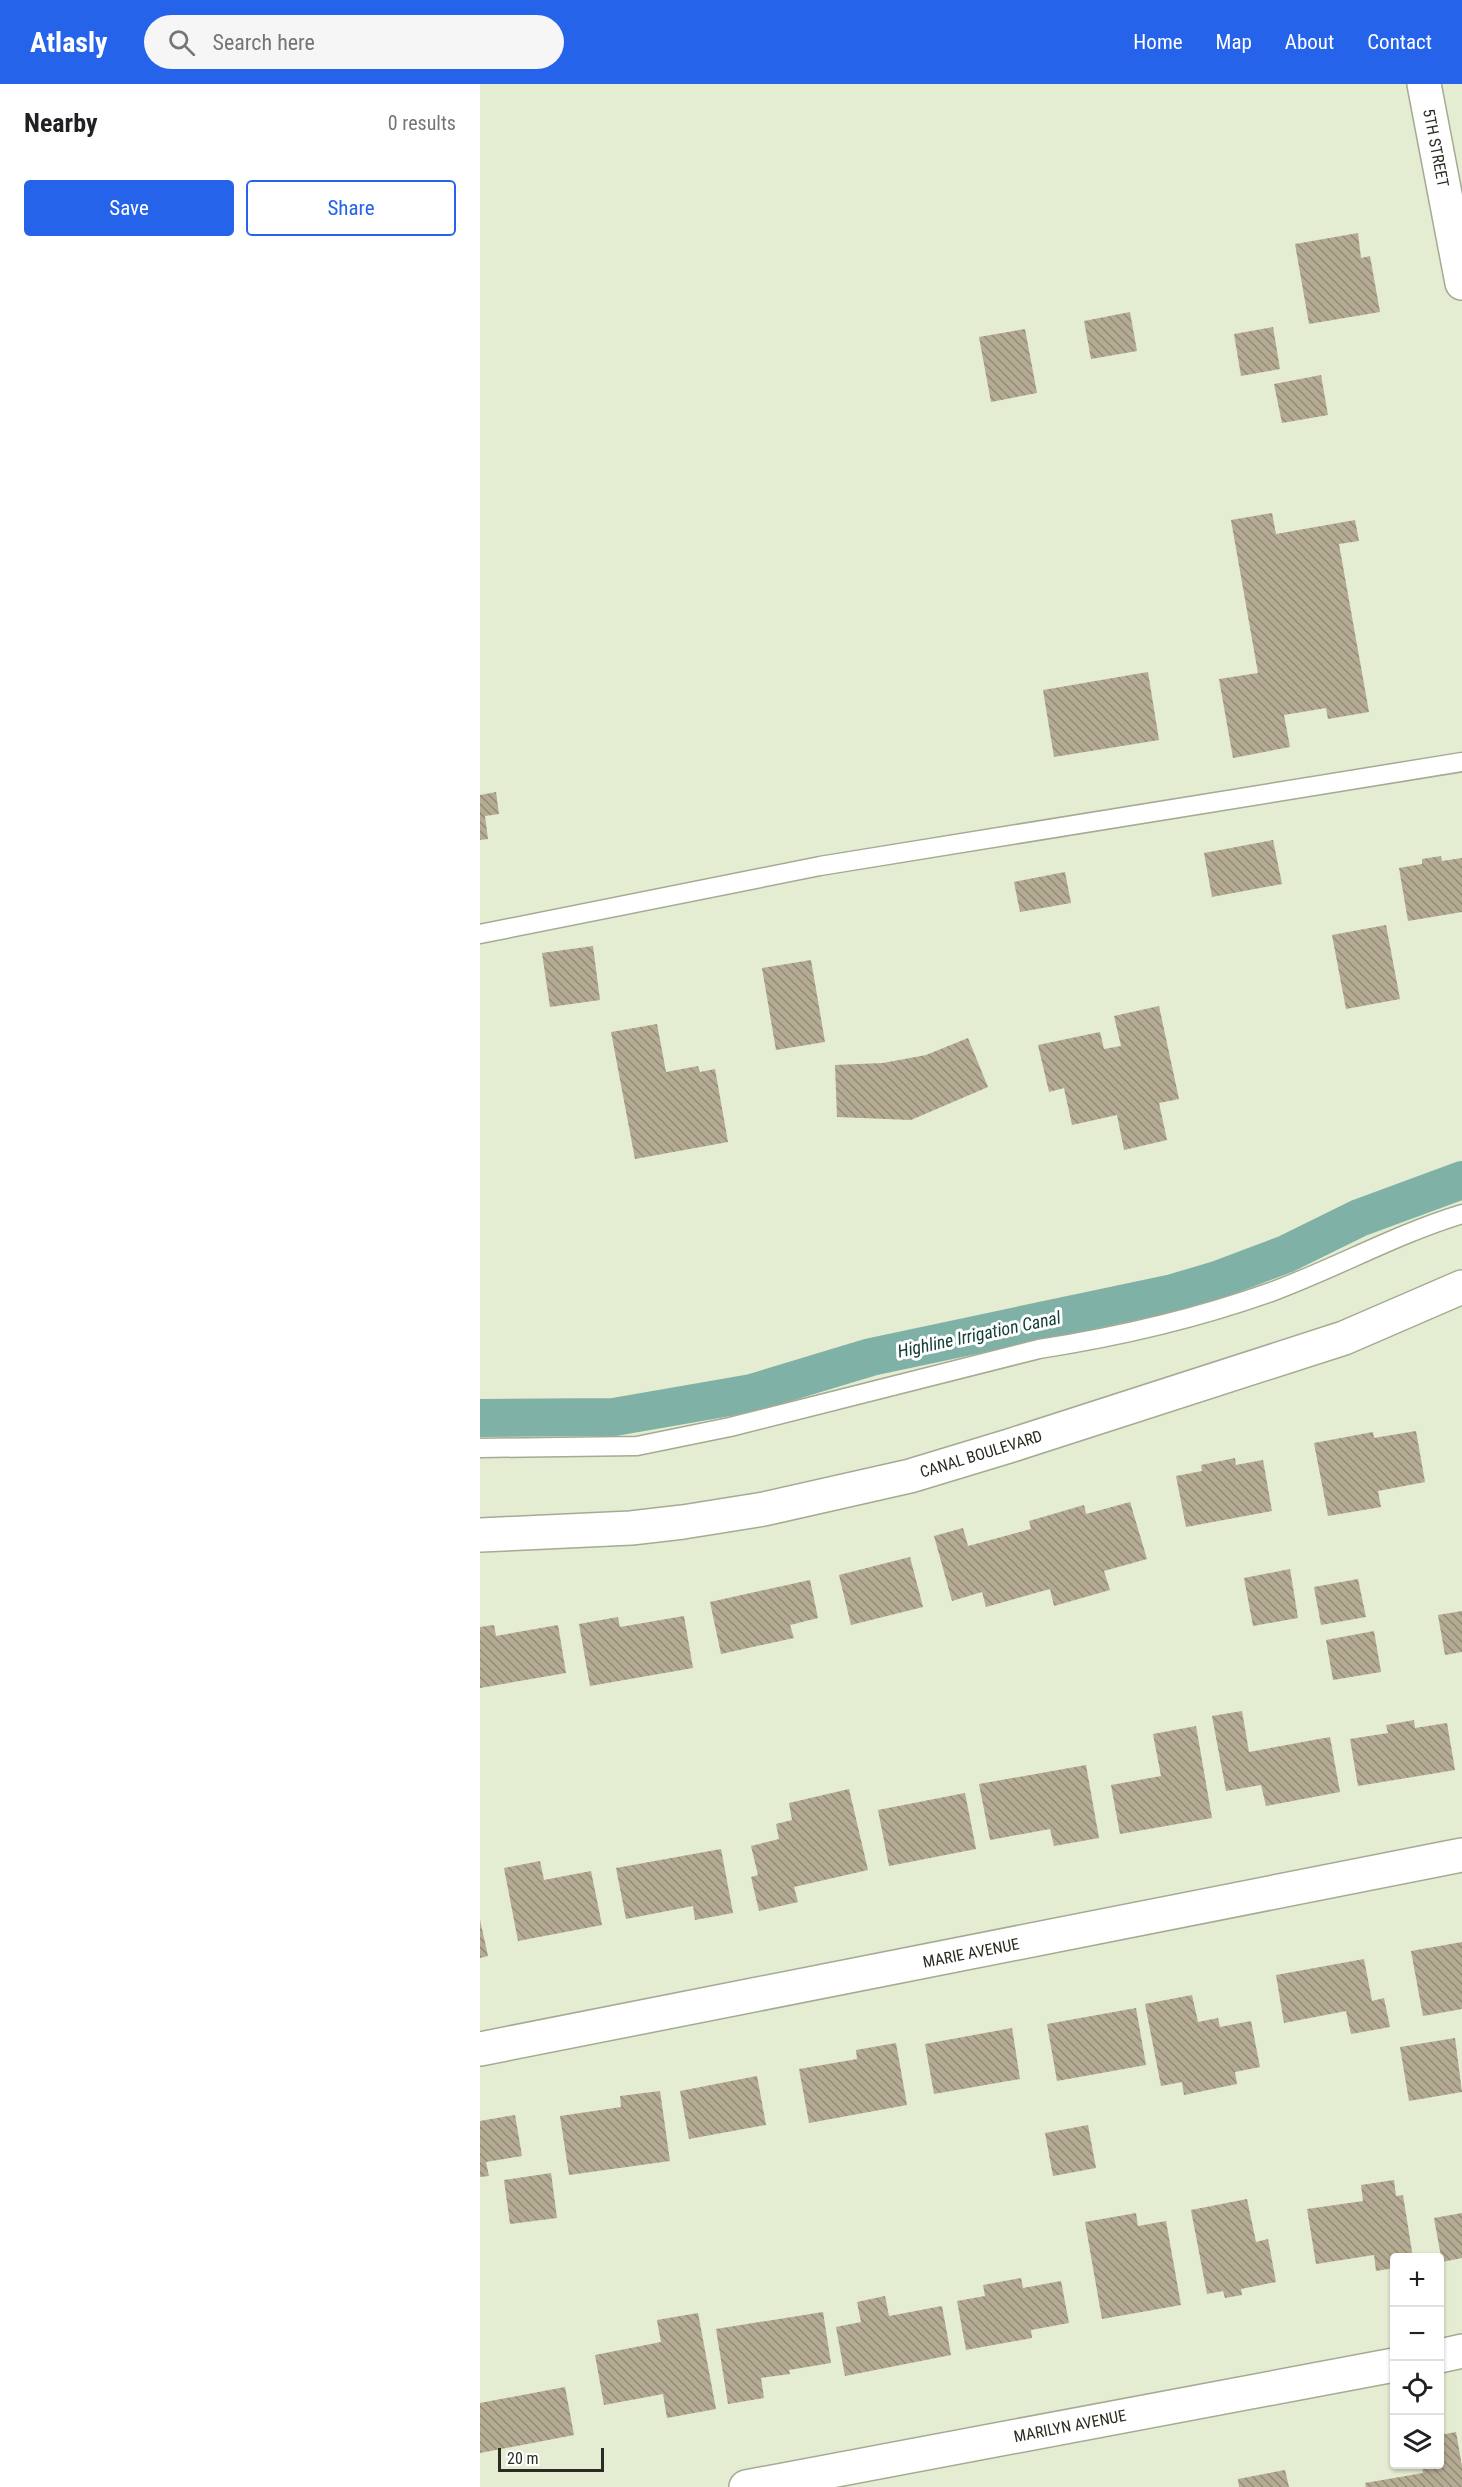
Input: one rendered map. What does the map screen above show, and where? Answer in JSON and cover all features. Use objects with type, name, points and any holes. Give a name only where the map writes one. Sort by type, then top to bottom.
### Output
[{"type":"street","name":"5TH STREET","points":[[1424,84],[1462,283]]},
{"type":"street","name":"CANAL BOULEVARD","points":[[480,1535],[631,1528],[683,1522],[764,1509],[910,1476],[1344,1338],[1462,1287]]},
{"type":"street","name":"MARIE AVENUE","points":[[480,2049],[1462,1855]]},
{"type":"street","points":[[1444,2355],[1462,2351]]},
{"type":"street","name":"MARILYN AVENUE","points":[[746,2487],[1390,2366]]},
{"type":"lane","points":[[480,934],[820,867],[1462,762]]},
{"type":"lane","points":[[480,1448],[637,1446],[741,1424],[1039,1349],[1080,1343],[1222,1307],[1280,1288],[1414,1231],[1462,1214]]},
{"type":"building","points":[[1358,233],[1361,258],[1370,256],[1380,312],[1309,324],[1295,244]]},
{"type":"building","points":[[1130,312],[1137,351],[1091,359],[1084,321]]},
{"type":"building","points":[[1273,327],[1280,369],[1241,376],[1234,334]]},
{"type":"building","points":[[1025,329],[1037,393],[991,402],[979,337]]},
{"type":"building","points":[[1321,375],[1328,415],[1282,423],[1274,384]]},
{"type":"building","points":[[1272,513],[1276,534],[1355,520],[1359,541],[1339,544],[1369,712],[1328,719],[1326,708],[1284,715],[1290,747],[1233,758],[1219,679],[1258,673],[1231,520]]},
{"type":"building","points":[[1148,672],[1159,740],[1054,757],[1043,690]]},
{"type":"building","points":[[496,792],[499,814],[485,816],[488,839],[480,840],[480,795]]},
{"type":"building","points":[[1273,840],[1282,884],[1212,897],[1204,853]]},
{"type":"building","points":[[1441,856],[1442,861],[1462,858],[1462,912],[1408,921],[1399,868],[1422,864],[1422,859]]},
{"type":"building","points":[[1065,872],[1071,903],[1020,912],[1014,882]]},
{"type":"building","points":[[1386,925],[1400,999],[1346,1009],[1332,935]]},
{"type":"building","points":[[593,946],[600,1000],[550,1007],[542,953]]},
{"type":"building","points":[[811,960],[825,1042],[776,1050],[762,968]]},
{"type":"building","points":[[1159,1006],[1179,1099],[1159,1103],[1167,1140],[1124,1150],[1117,1115],[1072,1125],[1064,1088],[1049,1092],[1038,1045],[1100,1032],[1104,1049],[1121,1046],[1114,1016]]},
{"type":"building","points":[[657,1024],[666,1072],[698,1066],[700,1072],[715,1069],[728,1142],[635,1159],[611,1032]]},
{"type":"building","points":[[968,1038],[988,1087],[911,1120],[837,1117],[835,1065],[883,1063],[926,1055]]},
{"type":"building","points":[[1416,1431],[1425,1482],[1378,1491],[1381,1507],[1328,1516],[1314,1443],[1373,1432],[1374,1438]]},
{"type":"building","points":[[1235,1458],[1236,1465],[1263,1460],[1272,1511],[1186,1527],[1176,1476],[1202,1471],[1201,1465]]},
{"type":"building","points":[[1130,1502],[1147,1559],[1104,1571],[1110,1590],[1054,1606],[1050,1589],[986,1607],[982,1592],[952,1601],[934,1536],[963,1528],[968,1546],[1031,1529],[1029,1521],[1084,1505],[1086,1514]]},
{"type":"building","points":[[910,1557],[923,1607],[851,1625],[839,1575]]},
{"type":"building","points":[[1290,1569],[1298,1618],[1253,1626],[1244,1578]]},
{"type":"building","points":[[1358,1579],[1366,1617],[1321,1625],[1314,1587]]},
{"type":"building","points":[[810,1580],[818,1618],[790,1625],[794,1638],[721,1654],[710,1602]]},
{"type":"building","points":[[1462,1611],[1462,1652],[1445,1655],[1438,1615]]},
{"type":"building","points":[[684,1616],[693,1668],[590,1686],[579,1624],[618,1617],[620,1627]]},
{"type":"building","points":[[494,1625],[496,1636],[558,1625],[566,1673],[480,1688],[480,1627]]},
{"type":"building","points":[[1374,1631],[1381,1672],[1333,1680],[1326,1640]]},
{"type":"building","points":[[1242,1711],[1249,1752],[1330,1737],[1340,1792],[1266,1806],[1261,1785],[1226,1791],[1212,1716]]},
{"type":"building","points":[[1414,1720],[1415,1728],[1447,1723],[1455,1770],[1358,1786],[1350,1739],[1388,1733],[1386,1725]]},
{"type":"building","points":[[1196,1726],[1212,1818],[1120,1834],[1111,1785],[1161,1776],[1153,1734]]},
{"type":"building","points":[[1086,1765],[1099,1838],[1054,1846],[1050,1829],[990,1840],[979,1784]]},
{"type":"building","points":[[849,1789],[868,1870],[794,1887],[798,1902],[759,1911],[751,1877],[758,1875],[751,1846],[779,1839],[776,1824],[792,1820],[789,1803]]},
{"type":"building","points":[[965,1793],[976,1849],[889,1866],[878,1810]]},
{"type":"building","points":[[721,1849],[733,1913],[695,1920],[693,1906],[626,1919],[616,1868]]},
{"type":"building","points":[[540,1861],[544,1880],[591,1871],[602,1925],[518,1941],[504,1868]]},
{"type":"building","points":[[480,1920],[488,1956],[480,1958]]},
{"type":"building","points":[[1462,1942],[1462,2009],[1423,2016],[1411,1951]]},
{"type":"building","points":[[1364,1959],[1372,2001],[1384,1998],[1390,2027],[1351,2034],[1346,2011],[1284,2023],[1276,1975]]},
{"type":"building","points":[[1192,1995],[1198,2022],[1218,2018],[1220,2027],[1251,2021],[1260,2067],[1235,2072],[1237,2084],[1184,2095],[1182,2082],[1161,2086],[1145,2004]]},
{"type":"building","points":[[1136,2008],[1146,2065],[1057,2081],[1047,2024]]},
{"type":"building","points":[[1012,2028],[1020,2079],[934,2094],[925,2044]]},
{"type":"building","points":[[1455,2038],[1462,2092],[1409,2101],[1400,2047]]},
{"type":"building","points":[[896,2043],[907,2105],[809,2123],[799,2069],[857,2059],[856,2050]]},
{"type":"building","points":[[757,2076],[766,2125],[689,2139],[680,2091]]},
{"type":"building","points":[[660,2091],[670,2161],[569,2175],[560,2116],[621,2107],[620,2096]]},
{"type":"building","points":[[515,2115],[522,2156],[486,2162],[489,2176],[480,2177],[480,2121]]},
{"type":"building","points":[[1088,2125],[1096,2168],[1053,2176],[1045,2133]]},
{"type":"building","points":[[551,2173],[557,2218],[510,2224],[504,2180]]},
{"type":"building","points":[[1394,2180],[1396,2196],[1403,2195],[1412,2253],[1390,2253],[1390,2269],[1376,2271],[1374,2255],[1316,2264],[1307,2209],[1363,2201],[1361,2185]]},
{"type":"building","points":[[1247,2199],[1256,2242],[1268,2239],[1276,2282],[1241,2289],[1242,2295],[1225,2298],[1223,2291],[1207,2294],[1191,2210]]},
{"type":"building","points":[[1136,2213],[1138,2226],[1166,2221],[1181,2305],[1102,2319],[1085,2222]]},
{"type":"building","points":[[1462,2213],[1462,2258],[1444,2262],[1444,2253],[1440,2253],[1434,2218]]},
{"type":"building","points":[[1021,2278],[1023,2288],[1061,2281],[1069,2323],[1031,2330],[1032,2338],[966,2350],[957,2301],[985,2296],[983,2285]]},
{"type":"building","points":[[885,2296],[889,2316],[942,2306],[951,2355],[845,2376],[836,2327],[861,2322],[857,2302]]},
{"type":"building","points":[[823,2312],[831,2363],[789,2370],[790,2374],[761,2378],[764,2398],[728,2404],[716,2329]]},
{"type":"building","points":[[698,2313],[716,2409],[667,2418],[663,2394],[604,2405],[595,2355],[661,2342],[657,2320]]},
{"type":"building","points":[[565,2387],[574,2435],[480,2453],[480,2403]]},
{"type":"building","points":[[1456,2432],[1462,2466],[1462,2487],[1366,2487],[1365,2483],[1423,2473],[1423,2469],[1444,2469],[1444,2434]]},
{"type":"building","points":[[1285,2470],[1289,2487],[1239,2487],[1238,2479]]},
{"type":"waterway","name":"Highline Irrigation Canal","points":[[480,1418],[614,1417],[752,1393],[871,1357],[1173,1293],[1217,1280],[1286,1254],[1359,1218],[1462,1180]]}]
